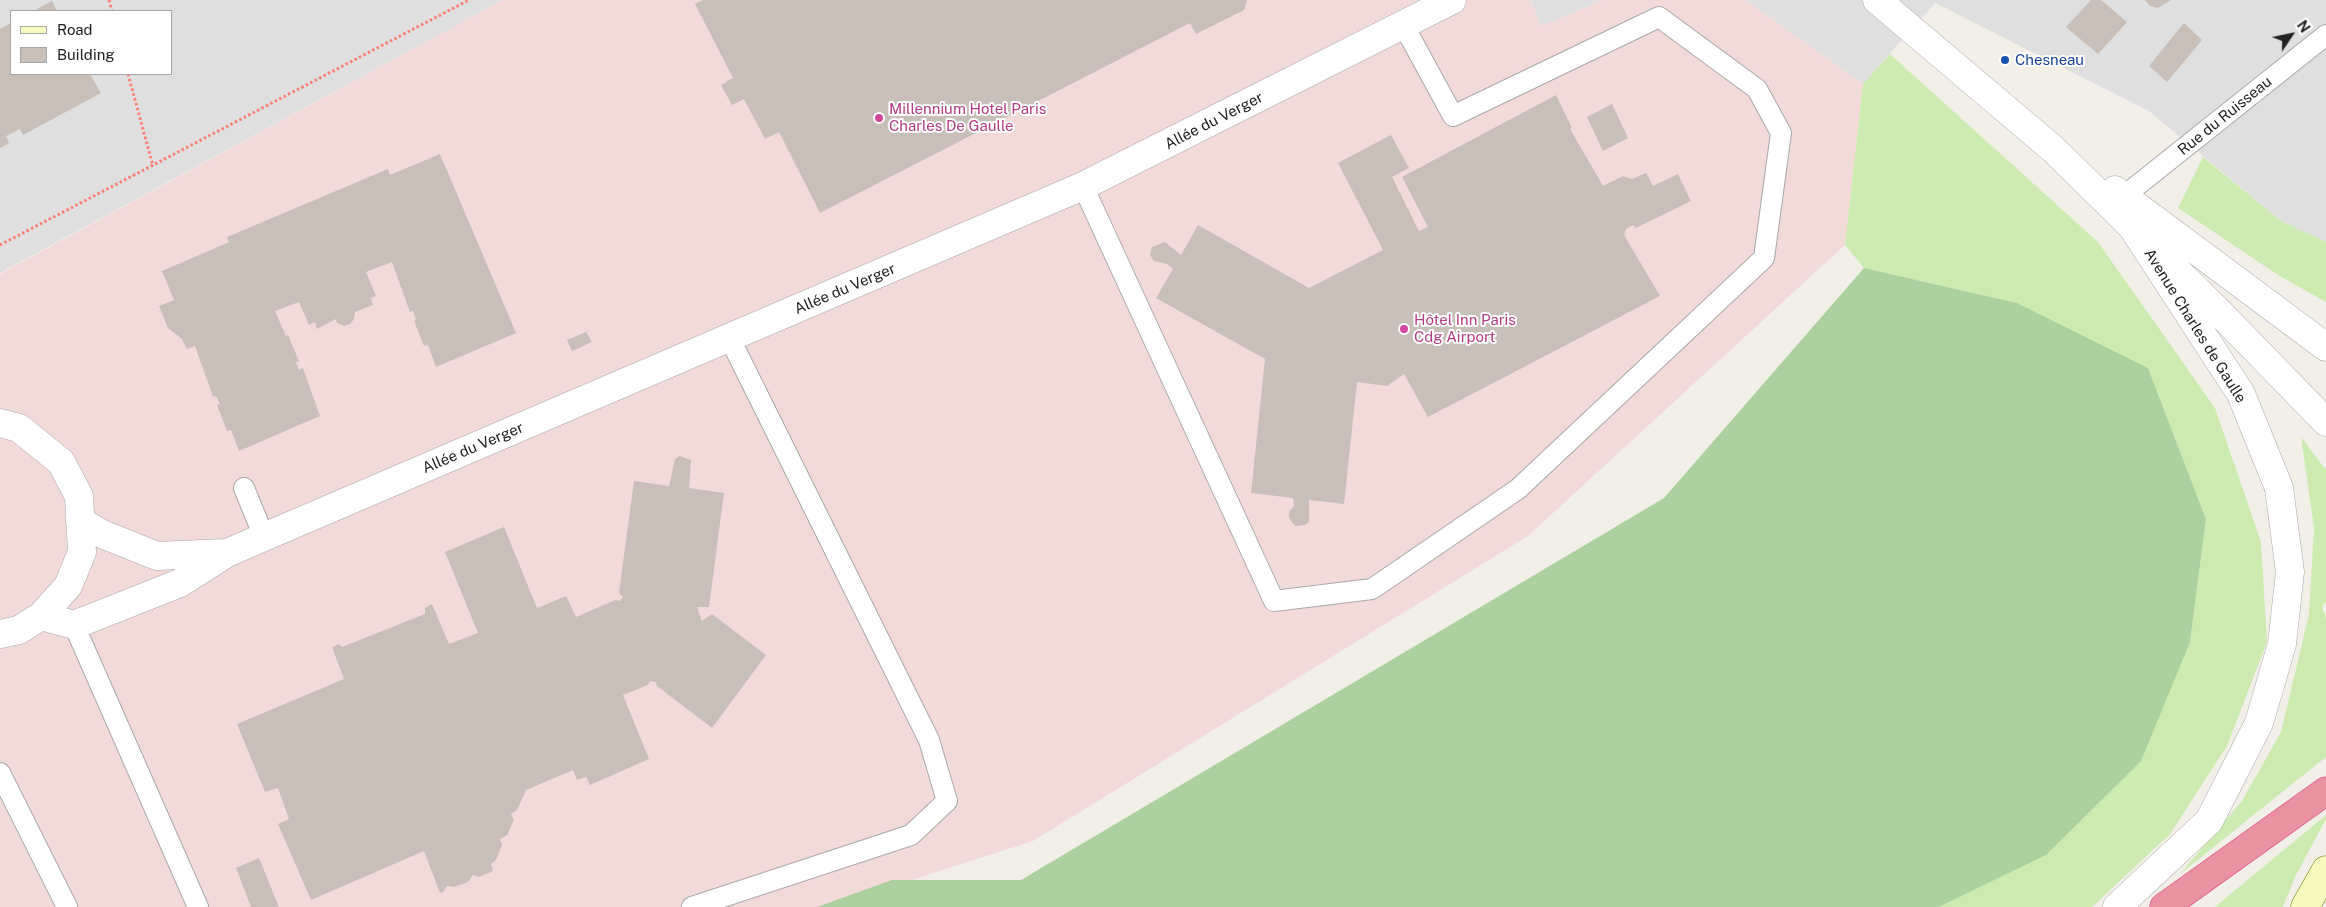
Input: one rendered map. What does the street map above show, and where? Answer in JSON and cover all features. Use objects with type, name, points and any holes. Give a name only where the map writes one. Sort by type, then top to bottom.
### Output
[{"type":"highway","points":[[2164,907],[2326,791]]},
{"type":"main road","points":[[2305,907],[2326,870]]},
{"type":"street","name":"Allée du Verger","points":[[74,625],[180,583],[227,553],[730,339],[1082,186],[1404,26],[1452,0]]},
{"type":"street","name":"Avenue Charles de Gaulle","points":[[1877,0],[2053,149],[2219,312],[2326,422]]},
{"type":"street","name":"Avenue Charles de Gaulle","points":[[2053,149],[2124,196],[2326,347]]},
{"type":"street","name":"Avenue Charles de Gaulle","points":[[2118,907],[2210,821],[2259,723],[2282,644],[2290,572],[2279,488],[2241,394],[2131,225]]},
{"type":"street","name":"Avenue Charles de Gaulle","points":[[2201,252],[2326,327]]},
{"type":"street","points":[[0,424],[19,428],[61,462],[79,496],[82,552],[68,586],[41,616],[18,630],[0,634]]},
{"type":"street","name":"Allée du Verger","points":[[80,521],[102,534],[158,556],[227,553]]},
{"type":"street","points":[[41,616],[74,625]]},
{"type":"lane","points":[[1082,186],[1274,601],[1372,589],[1518,489],[1764,258],[1782,132],[1757,89],[1658,17],[1453,116],[1404,26]]},
{"type":"lane","name":"Rue du Ruisseau","points":[[2124,196],[2326,35]]},
{"type":"lane","points":[[692,907],[911,834],[947,802],[929,740],[730,339]]},
{"type":"lane","points":[[244,488],[264,537]]},
{"type":"lane","points":[[74,625],[198,907]]},
{"type":"lane","points":[[0,773],[67,907]]},
{"type":"path","points":[[0,245],[469,0]]},
{"type":"path","points":[[128,75],[153,166]]},
{"type":"shaded area","points":[[0,0],[503,0],[0,273]]},
{"type":"shaded area","points":[[503,0],[1531,0],[1541,26],[1604,0],[1745,0],[1863,84],[1845,245],[1528,536],[1033,841],[828,907],[0,907],[0,274]]},
{"type":"shaded area","points":[[1531,0],[1604,0],[1541,26]]},
{"type":"shaded area","points":[[1745,0],[2326,0],[2326,242],[2281,221],[2149,111],[1935,3],[1863,84]]},
{"type":"green space","points":[[1890,54],[2098,242],[2215,408],[2261,542],[2267,642],[2227,746],[2170,834],[2092,907],[1939,907],[2046,855],[2190,642],[2206,519],[2148,368],[2017,303],[1864,268],[1845,245],[1863,84]]},
{"type":"green space","points":[[2203,157],[2281,221],[2326,242],[2326,302],[2278,275],[2178,208]]},
{"type":"green space","points":[[1864,268],[2017,303],[2148,368],[2206,519],[2190,642],[2141,761],[2046,855],[1939,907],[817,907],[892,880],[1021,880],[1664,498]]},
{"type":"green space","points":[[2301,437],[2326,470],[2326,601],[2322,607],[2326,618],[2326,757],[2180,874],[2242,801],[2281,732],[2309,614],[2314,528]]},
{"type":"green space","points":[[2326,815],[2326,819],[2296,875],[2283,907],[2215,907]]},
{"type":"building","name":"Millennium Hotel Paris Charles De Gaulle","points":[[703,0],[1247,0],[1244,10],[1196,34],[1190,23],[820,213],[779,132],[765,139],[744,99],[732,105],[721,85],[733,78],[695,4]]},
{"type":"building","points":[[2091,0],[2101,0],[2127,22],[2098,54],[2066,27]]},
{"type":"building","points":[[2145,0],[2171,0],[2158,8],[2150,6]]},
{"type":"building","points":[[52,1],[56,10],[35,10]]},
{"type":"building","points":[[2184,23],[2202,40],[2167,82],[2149,66]]},
{"type":"building","points":[[10,24],[10,75],[91,75],[101,93],[23,135],[20,129],[6,136],[9,143],[0,148],[0,29]]},
{"type":"building","name":"Hôtel Inn Paris Cdg Airport","points":[[1556,95],[1572,128],[1570,129],[1603,186],[1623,176],[1632,179],[1646,173],[1653,186],[1678,174],[1691,201],[1636,228],[1633,225],[1626,229],[1624,235],[1660,296],[1428,417],[1404,374],[1387,386],[1357,382],[1344,504],[1309,500],[1309,522],[1305,525],[1295,526],[1289,518],[1289,512],[1294,506],[1293,498],[1251,493],[1265,359],[1156,298],[1173,269],[1167,264],[1154,261],[1150,255],[1152,247],[1165,242],[1181,255],[1198,225],[1309,288],[1383,250],[1338,163],[1391,135],[1409,168],[1392,177],[1419,231],[1428,227],[1402,177]]},
{"type":"building","points":[[1612,104],[1628,138],[1603,151],[1587,117]]},
{"type":"building","points":[[440,154],[516,333],[436,367],[428,345],[424,346],[414,321],[416,320],[413,311],[410,312],[392,262],[366,272],[376,296],[371,298],[373,305],[355,312],[354,319],[350,324],[344,326],[337,323],[336,319],[317,329],[315,322],[309,325],[299,302],[275,311],[299,361],[296,362],[299,370],[303,368],[320,416],[239,451],[231,430],[227,431],[217,405],[220,404],[216,396],[213,397],[195,346],[187,349],[182,339],[168,328],[159,306],[174,300],[162,271],[229,242],[227,237],[388,169],[390,175]]},
{"type":"building","points":[[586,332],[592,342],[572,351],[567,340]]},
{"type":"building","points":[[680,456],[691,460],[689,488],[724,493],[709,607],[697,607],[702,621],[712,614],[766,655],[712,728],[657,686],[656,682],[650,681],[648,685],[623,695],[649,759],[590,785],[586,777],[577,780],[573,770],[526,790],[517,810],[511,814],[514,820],[507,835],[500,839],[502,845],[496,860],[491,864],[493,871],[479,877],[473,875],[468,882],[454,887],[447,886],[440,893],[424,851],[311,900],[278,824],[289,819],[278,788],[265,792],[237,724],[344,679],[332,647],[339,644],[342,647],[425,614],[425,608],[432,604],[449,644],[478,633],[445,552],[504,527],[537,608],[566,596],[576,617],[615,600],[620,601],[623,597],[619,593],[634,481],[669,486],[675,459]]},
{"type":"building","points":[[259,858],[279,907],[251,907],[236,868]]},
{"type":"place","name":"Chesneau","points":[[2005,60]]},
{"type":"place","name":"Millennium Hotel Paris Charles De Gaulle","points":[[879,118]]},
{"type":"place","name":"Hôtel Inn Paris Cdg Airport","points":[[1404,329]]}]
